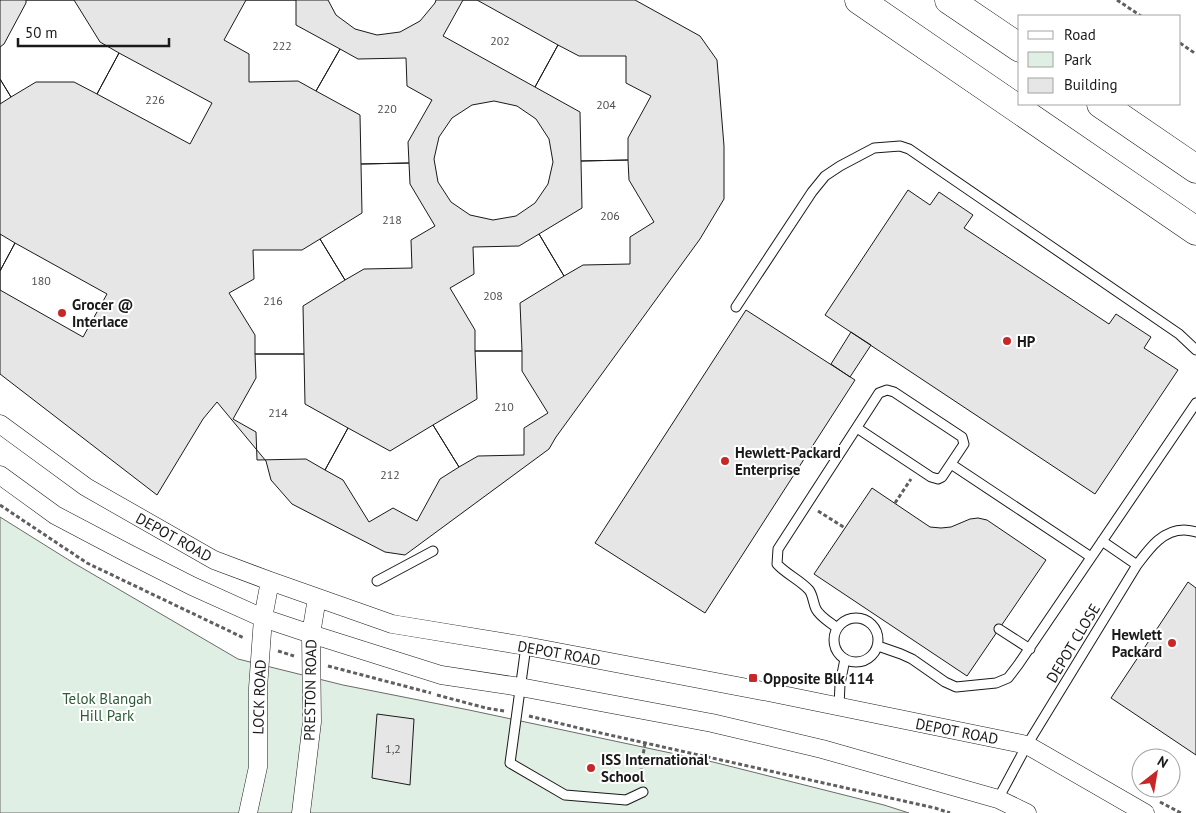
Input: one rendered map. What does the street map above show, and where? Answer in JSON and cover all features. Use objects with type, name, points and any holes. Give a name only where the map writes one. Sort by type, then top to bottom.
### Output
[{"type":"highway","points":[[859,0],[1196,232]]},
{"type":"highway","points":[[949,0],[1018,47]]},
{"type":"highway","points":[[1102,105],[1196,169]]},
{"type":"street","name":"DEPOT ROAD","points":[[0,424],[86,487],[214,560],[392,624],[526,646],[759,690],[1027,745],[1145,813]]},
{"type":"street","points":[[0,476],[56,515],[192,586],[263,618],[311,634],[440,675],[520,687],[712,723],[822,749],[998,799],[1028,813]]},
{"type":"street","name":"LOCK ROAD","points":[[248,813],[258,767],[258,688],[263,618],[270,581]]},
{"type":"street","name":"PRESTON ROAD","points":[[301,813],[312,722],[311,634],[317,598]]},
{"type":"lane","points":[[736,307],[812,192],[825,176],[874,148],[900,146],[909,149],[1170,328],[1196,350]]},
{"type":"lane","points":[[837,628],[815,608],[811,593],[807,588],[777,564],[778,549],[856,428],[879,393],[887,390],[894,392],[962,437],[964,444],[942,477],[938,479],[931,477],[856,428]]},
{"type":"lane","points":[[878,646],[912,659],[945,682],[956,687],[996,683],[1008,678],[1030,649],[1196,403]]},
{"type":"lane","points":[[951,464],[1092,557]]},
{"type":"lane","name":"DEPOT CLOSE","points":[[998,799],[1027,745],[1137,565],[1154,543],[1168,534],[1184,530],[1196,532]]},
{"type":"lane","points":[[1102,542],[1137,565]]},
{"type":"lane","points":[[377,580],[433,551]]},
{"type":"lane","points":[[855,618],[865,620],[873,626],[878,635],[878,646],[873,655],[865,661],[854,662],[845,659],[838,653],[834,645],[834,636],[837,628],[845,621],[855,618]]},
{"type":"lane","points":[[999,629],[1030,649]]},
{"type":"lane","points":[[526,646],[510,763],[565,795],[626,800],[643,792]]},
{"type":"lane","points":[[839,707],[840,684],[845,659]]},
{"type":"path","points":[[1117,0],[1140,15]]},
{"type":"path","points":[[1181,44],[1196,54]]},
{"type":"path","points":[[895,503],[918,468]]},
{"type":"path","points":[[807,504],[845,528]]},
{"type":"path","points":[[641,768],[644,743]]},
{"type":"path","points":[[1159,801],[1181,813]]},
{"type":"green space","name":"Telok Blangah Hill Park","points":[[0,517],[72,562],[238,659],[343,685],[713,762],[909,813],[0,813]]},
{"type":"building","points":[[0,0],[328,0],[336,15],[355,29],[377,35],[400,32],[420,21],[436,0],[635,0],[700,36],[717,60],[724,146],[724,199],[700,239],[549,449],[405,555],[385,552],[292,504],[271,480],[266,461],[217,402],[203,419],[157,495],[0,374]],"holes":[[[494,101],[517,106],[536,119],[549,139],[553,162],[548,184],[535,203],[516,216],[493,220],[470,215],[451,202],[438,182],[434,159],[439,137],[452,118],[472,105]]]},
{"type":"building","points":[[26,0],[74,0],[100,42],[119,53],[97,94],[74,82],[36,82],[11,97],[0,79],[0,47],[4,44]]},
{"type":"building","points":[[246,0],[296,0],[296,25],[340,49],[316,91],[298,81],[249,82],[249,54],[224,40]]},
{"type":"building","points":[[463,0],[477,0],[558,45],[535,87],[443,36]]},
{"type":"building","points":[[558,45],[579,56],[626,56],[626,83],[651,96],[628,138],[628,160],[581,161],[580,112],[535,87]]},
{"type":"building","points":[[340,49],[358,59],[406,58],[407,86],[432,100],[408,142],[409,163],[361,164],[360,115],[316,91]]},
{"type":"building","points":[[119,53],[212,103],[190,144],[97,94]]},
{"type":"building","points":[[0,79],[11,97],[0,104]]},
{"type":"building","points":[[628,160],[629,180],[654,222],[630,237],[630,264],[583,265],[564,276],[539,234],[582,208],[581,161]]},
{"type":"building","points":[[409,163],[410,184],[435,226],[411,240],[412,268],[364,269],[345,280],[320,239],[362,213],[361,164]]},
{"type":"building","name":"HP","points":[[908,190],[930,205],[939,192],[973,215],[964,228],[1109,324],[1116,314],[1151,337],[1144,348],[1178,370],[1095,494],[825,315]]},
{"type":"building","points":[[0,234],[15,243],[0,271]]},
{"type":"building","points":[[539,234],[564,276],[520,303],[522,351],[475,351],[475,330],[450,288],[474,274],[473,247],[519,246]]},
{"type":"building","points":[[320,239],[345,280],[303,306],[304,354],[255,354],[255,335],[229,293],[254,279],[253,250],[302,250]]},
{"type":"building","points":[[15,243],[107,294],[83,337],[0,290],[0,271]]},
{"type":"building","name":"Hewlett-Packard Enterprise","points":[[746,310],[855,380],[705,613],[595,543]]},
{"type":"building","points":[[851,332],[871,345],[850,377],[831,364]]},
{"type":"building","points":[[475,351],[522,351],[522,371],[548,413],[524,428],[524,455],[478,456],[459,467],[433,425],[477,399]]},
{"type":"building","points":[[255,354],[304,354],[305,404],[348,428],[325,470],[306,459],[257,460],[256,432],[233,419],[256,378]]},
{"type":"building","points":[[433,425],[459,467],[440,479],[417,521],[393,508],[369,522],[343,480],[325,470],[348,428],[390,451]]},
{"type":"building","points":[[872,488],[930,527],[951,527],[970,519],[978,518],[987,520],[1046,560],[967,676],[814,574]]},
{"type":"building","name":"Hewlett Packard","points":[[1188,582],[1196,588],[1196,755],[1111,698]]},
{"type":"building","points":[[377,714],[414,719],[410,785],[372,778]]},
{"type":"place","name":"Grocer @ Interlace","points":[[62,313]]},
{"type":"place","name":"HP","points":[[1007,341]]},
{"type":"place","name":"Hewlett-Packard Enterprise","points":[[725,461]]},
{"type":"place","name":"Hewlett Packard","points":[[1172,643]]},
{"type":"place","name":"Opposite Blk 114","points":[[753,678]]},
{"type":"place","name":"ISS International School","points":[[591,768]]}]
